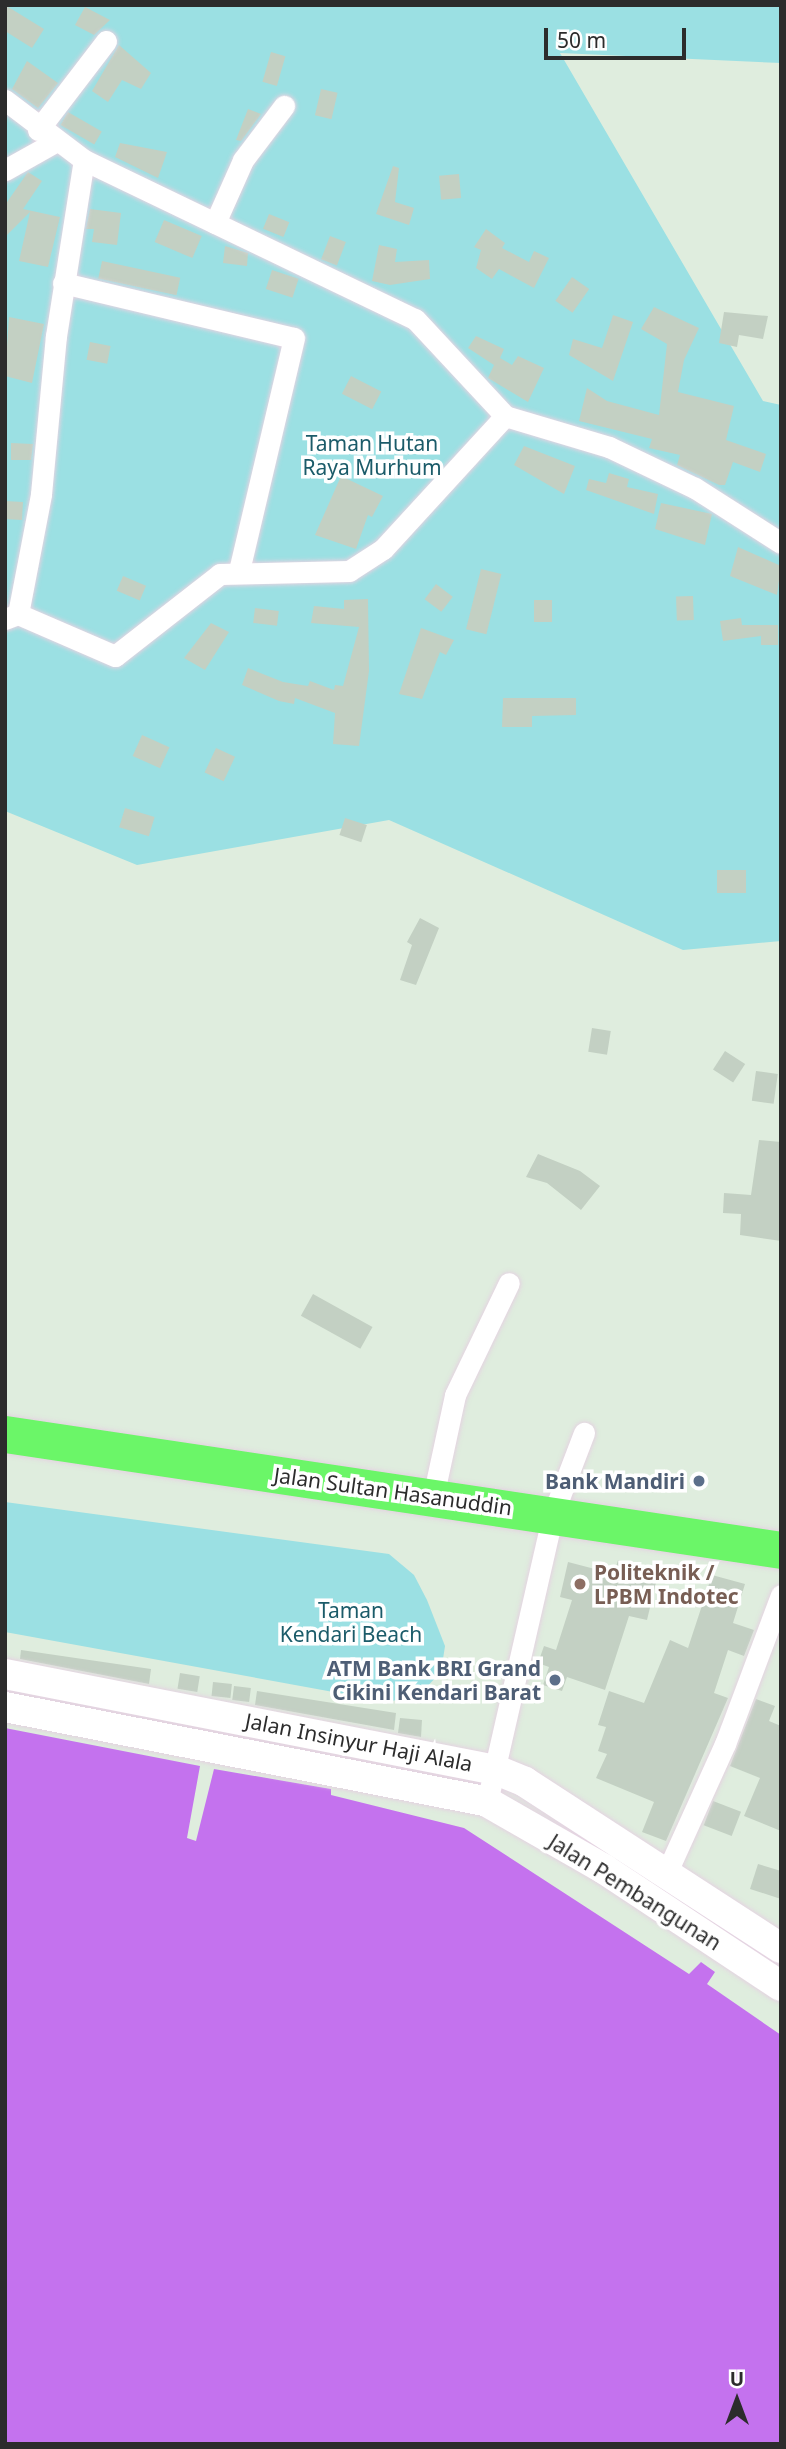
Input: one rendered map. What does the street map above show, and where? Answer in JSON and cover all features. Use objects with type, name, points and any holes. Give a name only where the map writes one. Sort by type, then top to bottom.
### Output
[{"type":"highway","name":"Jalan Sultan Hasanuddin","points":[[5,1434],[781,1550]]},
{"type":"main road","name":"Jalan Insinyur Haji Alala","points":[[16,1676],[496,1770]]},
{"type":"main road","points":[[13,1708],[16,1676]]},
{"type":"main road","name":"Jalan Insinyur Haji Alala","points":[[13,1708],[487,1802]]},
{"type":"main road","name":"Jalan Pembangunan","points":[[496,1770],[525,1782],[781,1948]]},
{"type":"main road","name":"Jalan Pembangunan","points":[[487,1802],[604,1869],[781,1986]]},
{"type":"street","points":[[5,170],[47,136],[106,41]]},
{"type":"street","points":[[5,100],[47,136],[84,160],[415,319],[505,416],[609,447],[695,488],[781,543]]},
{"type":"street","points":[[215,223],[243,160],[284,106]]},
{"type":"street","points":[[84,160],[63,283],[41,494],[12,616],[115,656],[135,645],[206,579],[239,570],[325,572],[361,565],[468,462],[505,416]]},
{"type":"street","points":[[63,283],[293,338],[239,570]]},
{"type":"street","points":[[433,1497],[454,1395],[509,1283]]},
{"type":"street","name":"Jalan Insinyur Haji Alala","points":[[496,1770],[553,1514],[584,1433]]},
{"type":"street","points":[[666,1874],[725,1744],[781,1595]]},
{"type":"street","points":[[487,1802],[496,1770]]},
{"type":"green space","name":"Taman Hutan Raya Murhum","points":[[5,5],[781,5],[781,63],[560,53],[763,401],[781,405],[781,941],[683,950],[389,820],[137,865],[5,811]]},
{"type":"green space","name":"Taman Kendari Beach","points":[[5,1502],[389,1554],[414,1575],[427,1600],[445,1646],[441,1672],[420,1694],[388,1702],[5,1632]]},
{"type":"shaded area","points":[[5,1728],[200,1766],[187,1838],[196,1841],[214,1769],[331,1789],[331,1795],[464,1828],[689,1974],[701,1962],[715,1972],[707,1984],[781,2035],[781,2444],[5,2444]]},
{"type":"building","points":[[5,5],[44,29],[32,48],[5,31]]},
{"type":"building","points":[[85,7],[110,20],[94,35],[75,25]]},
{"type":"building","points":[[119,45],[151,73],[141,89],[122,80],[108,102],[92,91]]},
{"type":"building","points":[[271,52],[285,56],[277,86],[262,82]]},
{"type":"building","points":[[27,61],[58,83],[38,108],[12,89]]},
{"type":"building","points":[[321,89],[338,93],[331,119],[315,115]]},
{"type":"building","points":[[248,109],[261,114],[241,141],[236,140]]},
{"type":"building","points":[[68,112],[102,132],[94,144],[60,125]]},
{"type":"building","points":[[120,143],[167,152],[158,178],[115,157]]},
{"type":"building","points":[[393,166],[399,168],[395,202],[414,208],[409,225],[376,214]]},
{"type":"building","points":[[28,172],[42,181],[23,209],[60,217],[48,267],[19,261],[30,212],[5,237],[5,205]]},
{"type":"building","points":[[459,174],[461,198],[441,200],[439,176]]},
{"type":"building","points":[[90,209],[121,213],[117,245],[92,242],[94,229],[86,229]]},
{"type":"building","points":[[269,214],[289,222],[283,237],[263,229]]},
{"type":"building","points":[[164,220],[202,236],[192,258],[155,242]]},
{"type":"building","points":[[486,229],[505,243],[502,248],[529,262],[534,251],[549,258],[534,288],[499,269],[492,279],[476,268],[481,250],[474,247]]},
{"type":"building","points":[[330,236],[346,242],[337,265],[321,259]]},
{"type":"building","points":[[379,245],[397,249],[395,262],[429,260],[430,279],[390,285],[372,281]]},
{"type":"building","points":[[225,246],[248,253],[247,266],[223,263]]},
{"type":"building","points":[[102,261],[180,278],[177,295],[98,279]]},
{"type":"building","points":[[272,270],[299,279],[292,298],[266,289]]},
{"type":"building","points":[[572,277],[589,289],[573,313],[555,301]]},
{"type":"building","points":[[654,307],[699,328],[684,360],[678,392],[734,406],[726,440],[766,454],[760,472],[733,462],[725,485],[719,485],[677,465],[680,455],[649,448],[652,439],[579,421],[587,388],[607,401],[659,415],[667,344],[641,329]]},
{"type":"building","points":[[724,312],[768,316],[763,339],[739,335],[737,347],[719,343]]},
{"type":"building","points":[[613,315],[633,322],[613,381],[569,355],[573,339],[602,348]]},
{"type":"building","points":[[9,317],[44,324],[32,383],[5,376]]},
{"type":"building","points":[[476,336],[504,349],[500,358],[512,365],[518,356],[544,368],[528,402],[488,378],[494,365],[468,348]]},
{"type":"building","points":[[90,342],[111,346],[107,364],[87,360]]},
{"type":"building","points":[[351,376],[381,391],[372,409],[342,394]]},
{"type":"building","points":[[11,443],[33,444],[31,460],[11,460]]},
{"type":"building","points":[[524,446],[575,466],[564,494],[514,465]]},
{"type":"building","points":[[609,473],[629,479],[627,487],[658,494],[654,514],[586,490],[589,479],[606,483]]},
{"type":"building","points":[[341,476],[383,496],[372,517],[368,515],[356,549],[315,535]]},
{"type":"building","points":[[5,501],[23,502],[22,520],[5,519]]},
{"type":"building","points":[[661,503],[712,514],[705,545],[655,529]]},
{"type":"building","points":[[738,547],[781,566],[777,595],[730,576]]},
{"type":"building","points":[[481,569],[501,574],[486,634],[466,629]]},
{"type":"building","points":[[123,576],[146,586],[140,600],[117,591]]},
{"type":"building","points":[[436,584],[453,597],[441,612],[425,599]]},
{"type":"building","points":[[693,596],[694,620],[677,621],[676,597]]},
{"type":"building","points":[[368,599],[369,671],[359,746],[333,744],[335,713],[295,698],[294,704],[279,701],[242,685],[248,668],[283,682],[308,686],[310,681],[334,690],[335,685],[343,686],[359,627],[311,623],[314,606],[344,609],[344,600]]},
{"type":"building","points":[[534,600],[552,600],[552,622],[534,622]]},
{"type":"building","points":[[255,608],[279,611],[277,626],[253,623]]},
{"type":"building","points":[[741,618],[742,625],[778,625],[778,645],[761,645],[761,636],[723,641],[720,621]]},
{"type":"building","points":[[211,623],[229,632],[205,670],[184,658]]},
{"type":"building","points":[[421,628],[454,640],[446,655],[440,652],[422,699],[399,694]]},
{"type":"building","points":[[503,698],[576,698],[576,715],[532,716],[532,727],[502,727]]},
{"type":"building","points":[[142,735],[169,747],[160,768],[133,756]]},
{"type":"building","points":[[216,748],[235,757],[224,781],[205,772]]},
{"type":"building","points":[[125,808],[155,817],[149,836],[119,827]]},
{"type":"building","points":[[345,818],[367,825],[361,842],[339,835]]},
{"type":"building","points":[[717,870],[746,870],[746,893],[717,893]]},
{"type":"building","points":[[420,918],[439,928],[416,985],[400,980],[412,945],[407,942]]},
{"type":"building","points":[[592,1028],[611,1031],[607,1055],[588,1052]]},
{"type":"building","points":[[725,1051],[745,1064],[733,1083],[713,1069]]},
{"type":"building","points":[[756,1071],[778,1074],[774,1104],[752,1101]]},
{"type":"building","points":[[759,1140],[781,1142],[781,1241],[740,1235],[741,1214],[723,1213],[724,1193],[751,1195]]},
{"type":"building","points":[[538,1154],[580,1171],[600,1186],[581,1210],[547,1183],[526,1177]]},
{"type":"building","points":[[313,1294],[372,1327],[360,1349],[301,1316]]},
{"type":"building","points":[[618,1560],[659,1570],[647,1620],[629,1616],[605,1690],[567,1677],[562,1691],[543,1685],[549,1667],[538,1663],[544,1646],[556,1650],[572,1600],[560,1597],[568,1562],[614,1574]]},
{"type":"building","points":[[712,1575],[745,1584],[733,1623],[754,1630],[744,1656],[728,1650],[714,1693],[728,1698],[666,1841],[642,1832],[654,1802],[596,1778],[607,1754],[598,1751],[606,1727],[598,1725],[609,1691],[644,1703],[670,1640],[688,1648]]},
{"type":"building","points":[[21,1650],[151,1669],[149,1684],[20,1659]]},
{"type":"building","points":[[180,1673],[200,1676],[197,1692],[177,1689]]},
{"type":"building","points":[[213,1682],[232,1684],[230,1698],[212,1696]]},
{"type":"building","points":[[234,1686],[251,1688],[249,1702],[232,1700]]},
{"type":"building","points":[[257,1691],[396,1713],[394,1730],[255,1705]]},
{"type":"building","points":[[756,1699],[775,1706],[769,1721],[781,1726],[781,1831],[744,1816],[760,1778],[730,1766]]},
{"type":"building","points":[[400,1718],[422,1720],[421,1737],[398,1733]]},
{"type":"building","points":[[713,1801],[741,1812],[732,1836],[704,1825]]},
{"type":"building","points":[[758,1864],[781,1871],[781,1899],[750,1889]]},
{"type":"place","name":"Bank Mandiri","points":[[699,1481]]},
{"type":"place","name":"Politeknik / LPBM Indotec","points":[[580,1584]]},
{"type":"place","name":"ATM Bank BRI Grand Cikini Kendari Barat","points":[[555,1680]]}]
